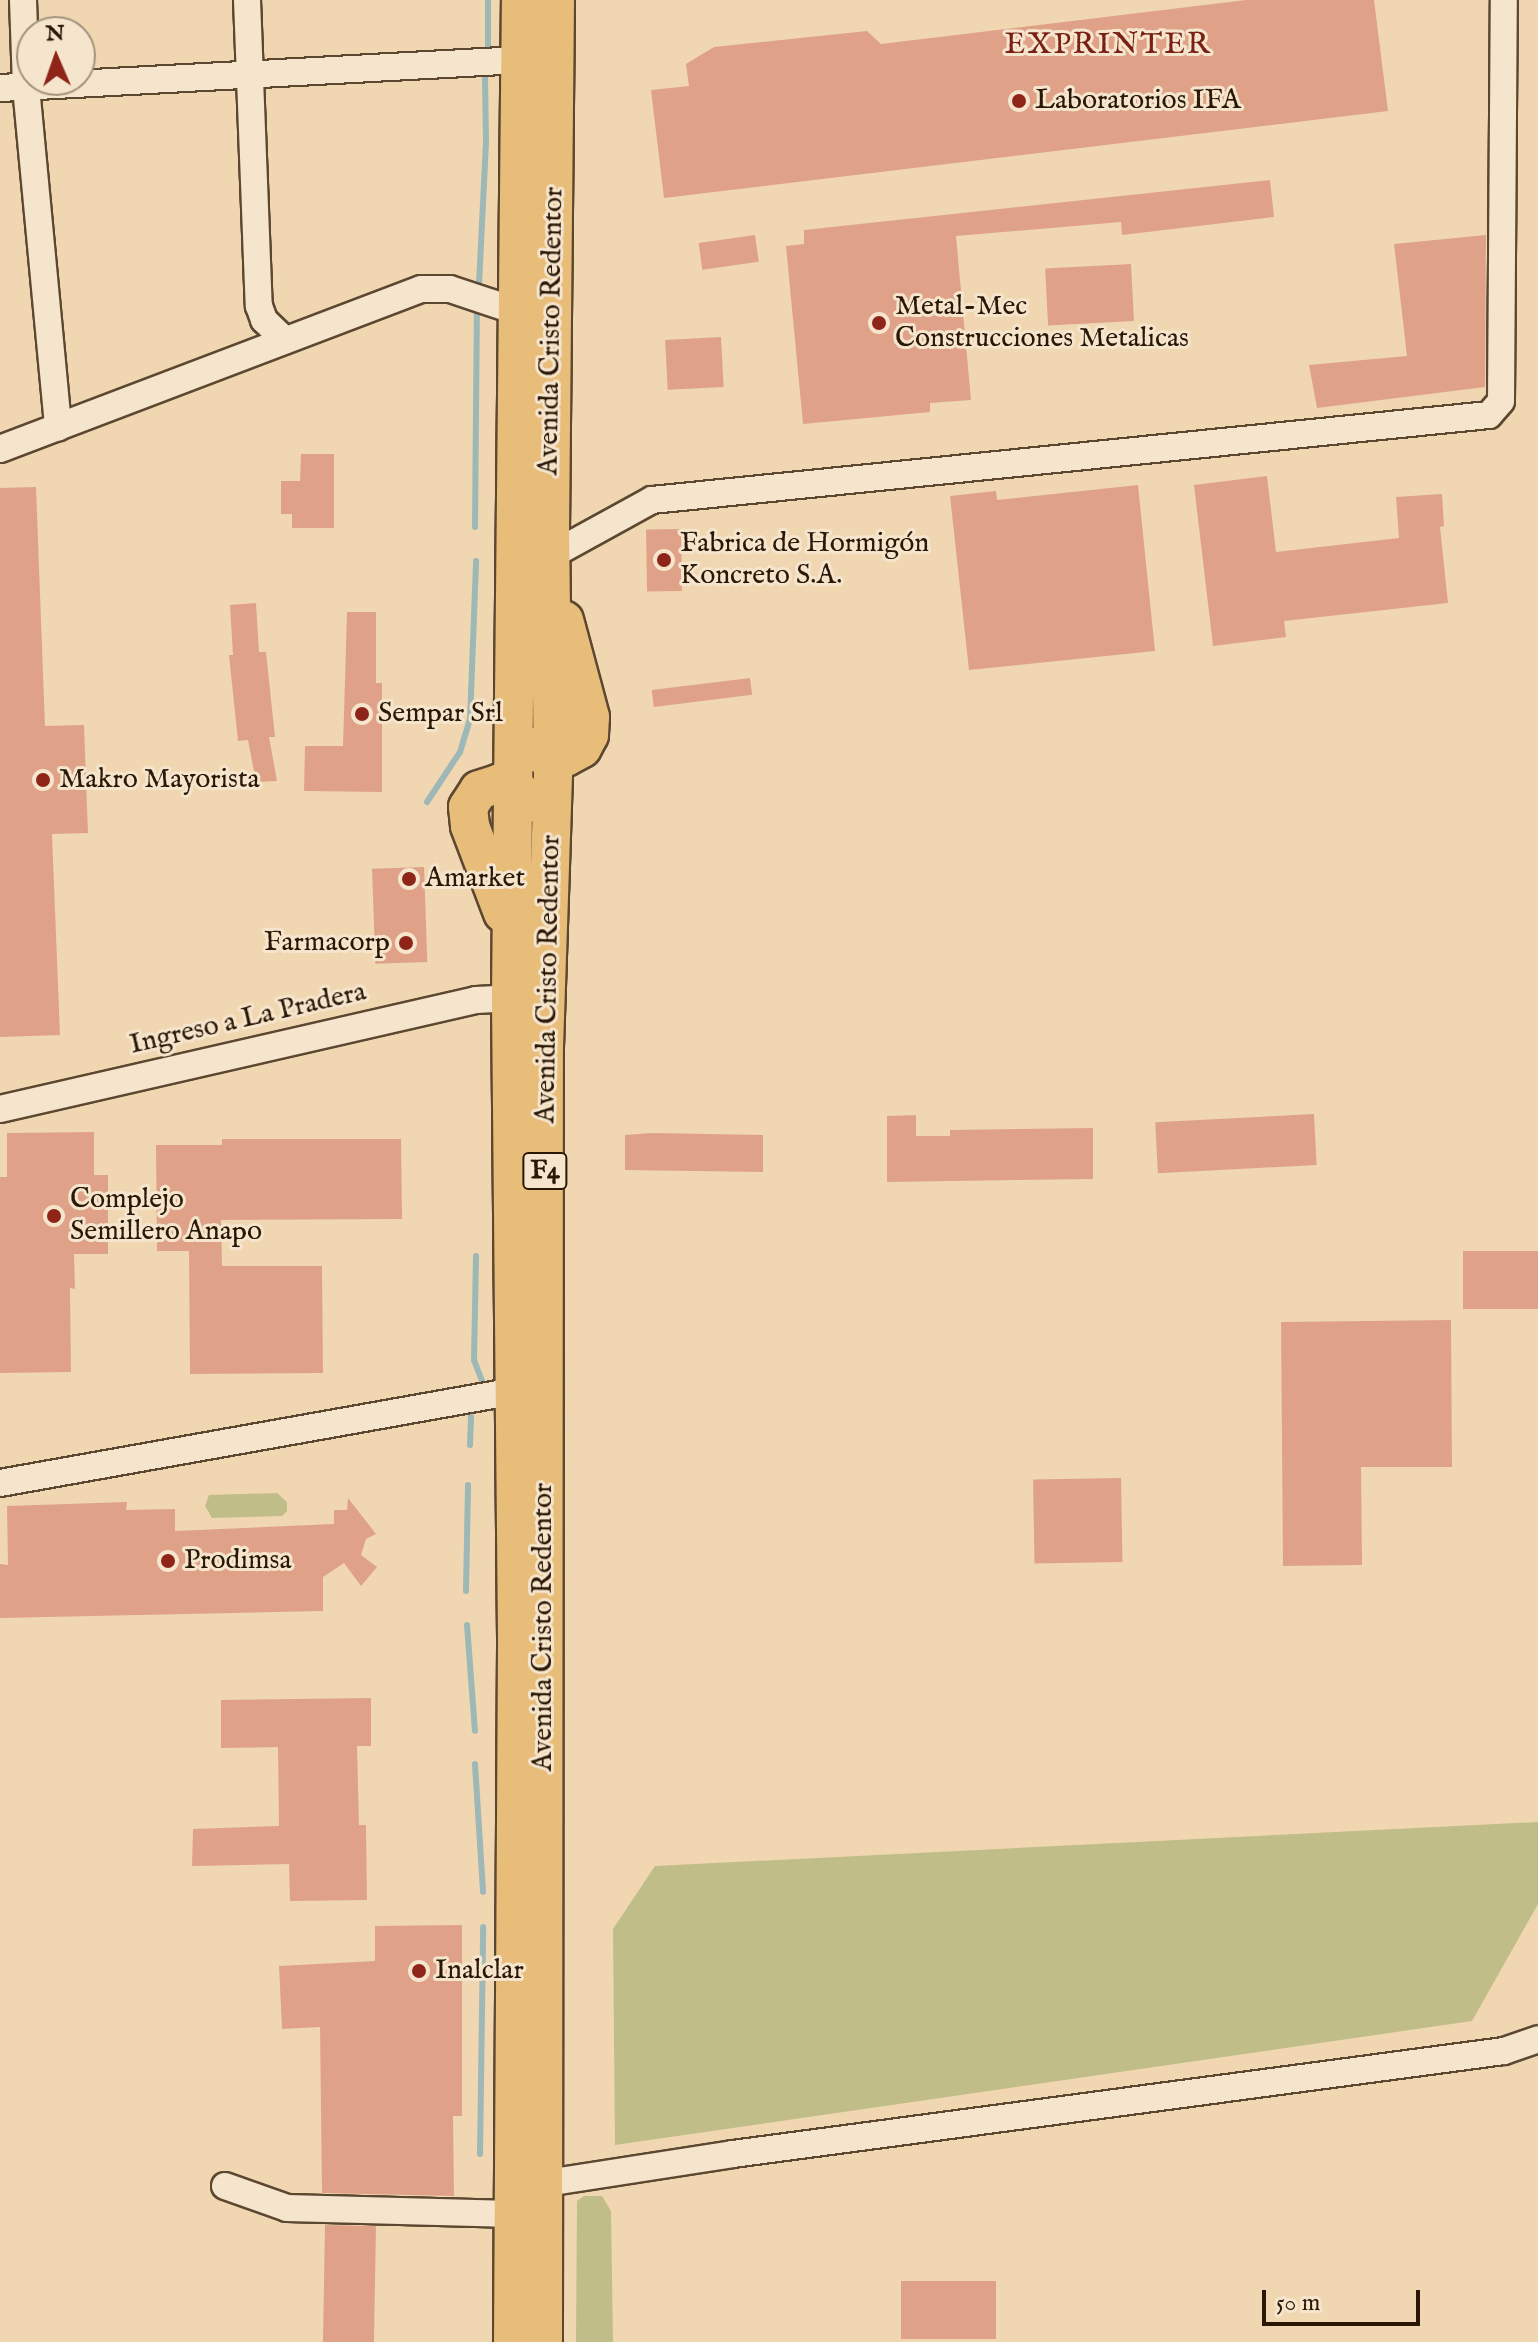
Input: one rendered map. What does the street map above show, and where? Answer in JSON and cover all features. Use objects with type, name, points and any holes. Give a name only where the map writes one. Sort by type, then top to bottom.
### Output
[{"type":"highway","name":"Avenida Cristo Redentor","points":[[521,0],[519,312],[539,561]]},
{"type":"highway","name":"Avenida Cristo Redentor","points":[[513,2342],[515,1391],[511,947],[497,893],[470,826],[468,807],[479,790],[493,784],[513,783],[539,561],[555,0]]},
{"type":"highway","points":[[539,561],[590,717],[589,735],[582,748],[566,757],[538,753],[528,743],[527,623],[539,561]]},
{"type":"highway","name":"Avenida Cristo Redentor","points":[[543,2342],[540,2184],[546,1615],[544,1047],[553,774],[550,757]]},
{"type":"highway","points":[[513,783],[525,795],[531,819],[534,986],[544,1047]]},
{"type":"street","points":[[23,0],[13,88],[58,428]]},
{"type":"street","points":[[247,0],[259,306],[264,320],[285,340]]},
{"type":"street","points":[[539,561],[652,500],[1489,415],[1501,401],[1504,0]]},
{"type":"street","points":[[13,88],[521,60]]},
{"type":"street","points":[[0,449],[421,289],[450,289],[519,312]]},
{"type":"street","name":"Ingreso a La Pradera","points":[[0,1109],[476,1000],[511,998]]},
{"type":"street","points":[[0,1091],[27,1102]]},
{"type":"street","points":[[0,1483],[515,1391]]},
{"type":"street","points":[[540,2184],[733,2154],[1504,2051],[1538,2039]]},
{"type":"street","points":[[225,2186],[287,2208],[513,2214]]},
{"type":"shaded area","points":[[277,1493],[287,1502],[287,1511],[282,1516],[212,1518],[205,1506],[209,1495]]},
{"type":"shaded area","points":[[1538,1822],[1538,1904],[1472,2021],[615,2145],[613,1929],[655,1866]]},
{"type":"shaded area","points":[[584,2196],[602,2196],[611,2211],[613,2342],[576,2342],[577,2201]]},
{"type":"building","name":"Laboratorios IFA","points":[[1246,0],[1374,0],[1388,111],[664,198],[651,90],[689,86],[686,64],[714,47],[867,31],[881,44]]},
{"type":"building","name":"Metal-Mec Construcciones Metalicas","points":[[1270,180],[1274,217],[1122,235],[1121,222],[956,236],[971,400],[930,403],[930,412],[803,424],[786,246],[804,244],[804,230]]},
{"type":"building","points":[[755,235],[759,262],[702,270],[699,243]]},
{"type":"building","points":[[1486,235],[1485,387],[1317,408],[1309,365],[1407,356],[1394,244]]},
{"type":"building","points":[[1131,264],[1134,321],[1048,325],[1045,269]]},
{"type":"building","points":[[721,337],[724,387],[668,390],[665,340]]},
{"type":"building","points":[[301,454],[334,454],[334,528],[292,528],[292,514],[281,514],[281,481],[300,481]]},
{"type":"building","points":[[1267,476],[1276,552],[1399,538],[1396,497],[1442,494],[1444,526],[1440,527],[1448,603],[1284,621],[1286,637],[1213,646],[1194,485]]},
{"type":"building","points":[[1138,485],[1155,651],[969,670],[950,496],[996,491],[997,500]]},
{"type":"building","name":"Makro Mayorista","points":[[36,487],[45,726],[84,725],[88,833],[52,834],[60,1035],[0,1037],[0,488]]},
{"type":"building","name":"Fabrica de Hormigón Koncreto S.A.","points":[[681,529],[682,591],[647,592],[646,530]]},
{"type":"building","points":[[256,603],[259,652],[266,652],[275,737],[269,737],[277,781],[256,782],[248,740],[238,741],[229,655],[233,655],[230,605]]},
{"type":"building","name":"Sempar Srl","points":[[347,612],[376,612],[376,683],[382,683],[382,792],[304,791],[305,746],[343,746]]},
{"type":"building","points":[[750,678],[752,695],[654,707],[652,690]]},
{"type":"building","points":[[424,867],[427,962],[375,964],[372,869]]},
{"type":"building","points":[[1314,1114],[1317,1165],[1158,1173],[1155,1122]]},
{"type":"building","points":[[916,1115],[916,1136],[950,1136],[950,1130],[1093,1128],[1093,1179],[887,1182],[887,1116]]},
{"type":"building","name":"Complejo Semillero Anapo","points":[[94,1132],[94,1175],[108,1175],[108,1254],[74,1254],[75,1289],[70,1288],[71,1372],[0,1373],[0,1177],[7,1177],[7,1133]]},
{"type":"building","points":[[625,1135],[763,1135],[763,1172],[625,1170]]},
{"type":"building","points":[[222,1139],[401,1139],[402,1219],[221,1220],[222,1266],[322,1266],[323,1373],[190,1374],[189,1251],[157,1251],[156,1145],[222,1145]]},
{"type":"building","points":[[1463,1251],[1538,1251],[1538,1309],[1463,1309]]},
{"type":"building","points":[[1451,1320],[1452,1467],[1361,1467],[1362,1565],[1283,1566],[1281,1322]]},
{"type":"building","points":[[1121,1478],[1122,1562],[1034,1564],[1033,1480]]},
{"type":"building","name":"Prodimsa","points":[[348,1498],[376,1534],[366,1539],[361,1555],[377,1567],[361,1586],[344,1563],[323,1577],[323,1611],[0,1618],[0,1564],[8,1565],[7,1506],[127,1502],[126,1510],[175,1509],[175,1531],[334,1524],[334,1510],[347,1510]]},
{"type":"building","points":[[371,1698],[371,1746],[357,1746],[359,1825],[366,1825],[367,1900],[290,1901],[289,1864],[192,1866],[193,1829],[279,1826],[278,1747],[221,1748],[221,1700]]},
{"type":"building","points":[[462,1925],[462,2116],[453,2116],[454,2196],[322,2193],[320,2027],[282,2029],[279,1966],[375,1961],[375,1926]]},
{"type":"building","points":[[325,2225],[376,2226],[374,2342],[323,2342]]},
{"type":"building","points":[[901,2281],[996,2281],[996,2339],[901,2339]]},
{"type":"waterway","points":[[488,0],[488,47]]},
{"type":"waterway","points":[[479,285],[486,142],[485,78]]},
{"type":"waterway","points":[[475,527],[477,308]]},
{"type":"waterway","points":[[427,802],[460,752],[470,720],[476,561]]},
{"type":"waterway","points":[[476,1256],[474,1360],[482,1381]]},
{"type":"waterway","points":[[470,1445],[471,1417]]},
{"type":"waterway","points":[[466,1591],[468,1485]]},
{"type":"waterway","points":[[467,1625],[475,1731]]},
{"type":"waterway","points":[[475,1764],[483,1892]]},
{"type":"waterway","points":[[480,2154],[483,1927]]},
{"type":"place","name":"Laboratorios IFA","points":[[1019,101]]},
{"type":"place","name":"Metal-Mec Construcciones Metalicas","points":[[879,323]]},
{"type":"place","name":"Fabrica de Hormigón Koncreto S.A.","points":[[664,560]]},
{"type":"place","name":"Sempar Srl","points":[[362,714]]},
{"type":"place","name":"Makro Mayorista","points":[[43,780]]},
{"type":"place","name":"Amarket","points":[[409,879]]},
{"type":"place","name":"Farmacorp","points":[[406,943]]},
{"type":"place","name":"Complejo Semillero Anapo","points":[[54,1216]]},
{"type":"place","name":"Prodimsa","points":[[168,1561]]},
{"type":"place","name":"Inalclar","points":[[419,1971]]},
{"type":"district","name":"EXPRINTER","points":[[1108,45]]}]
